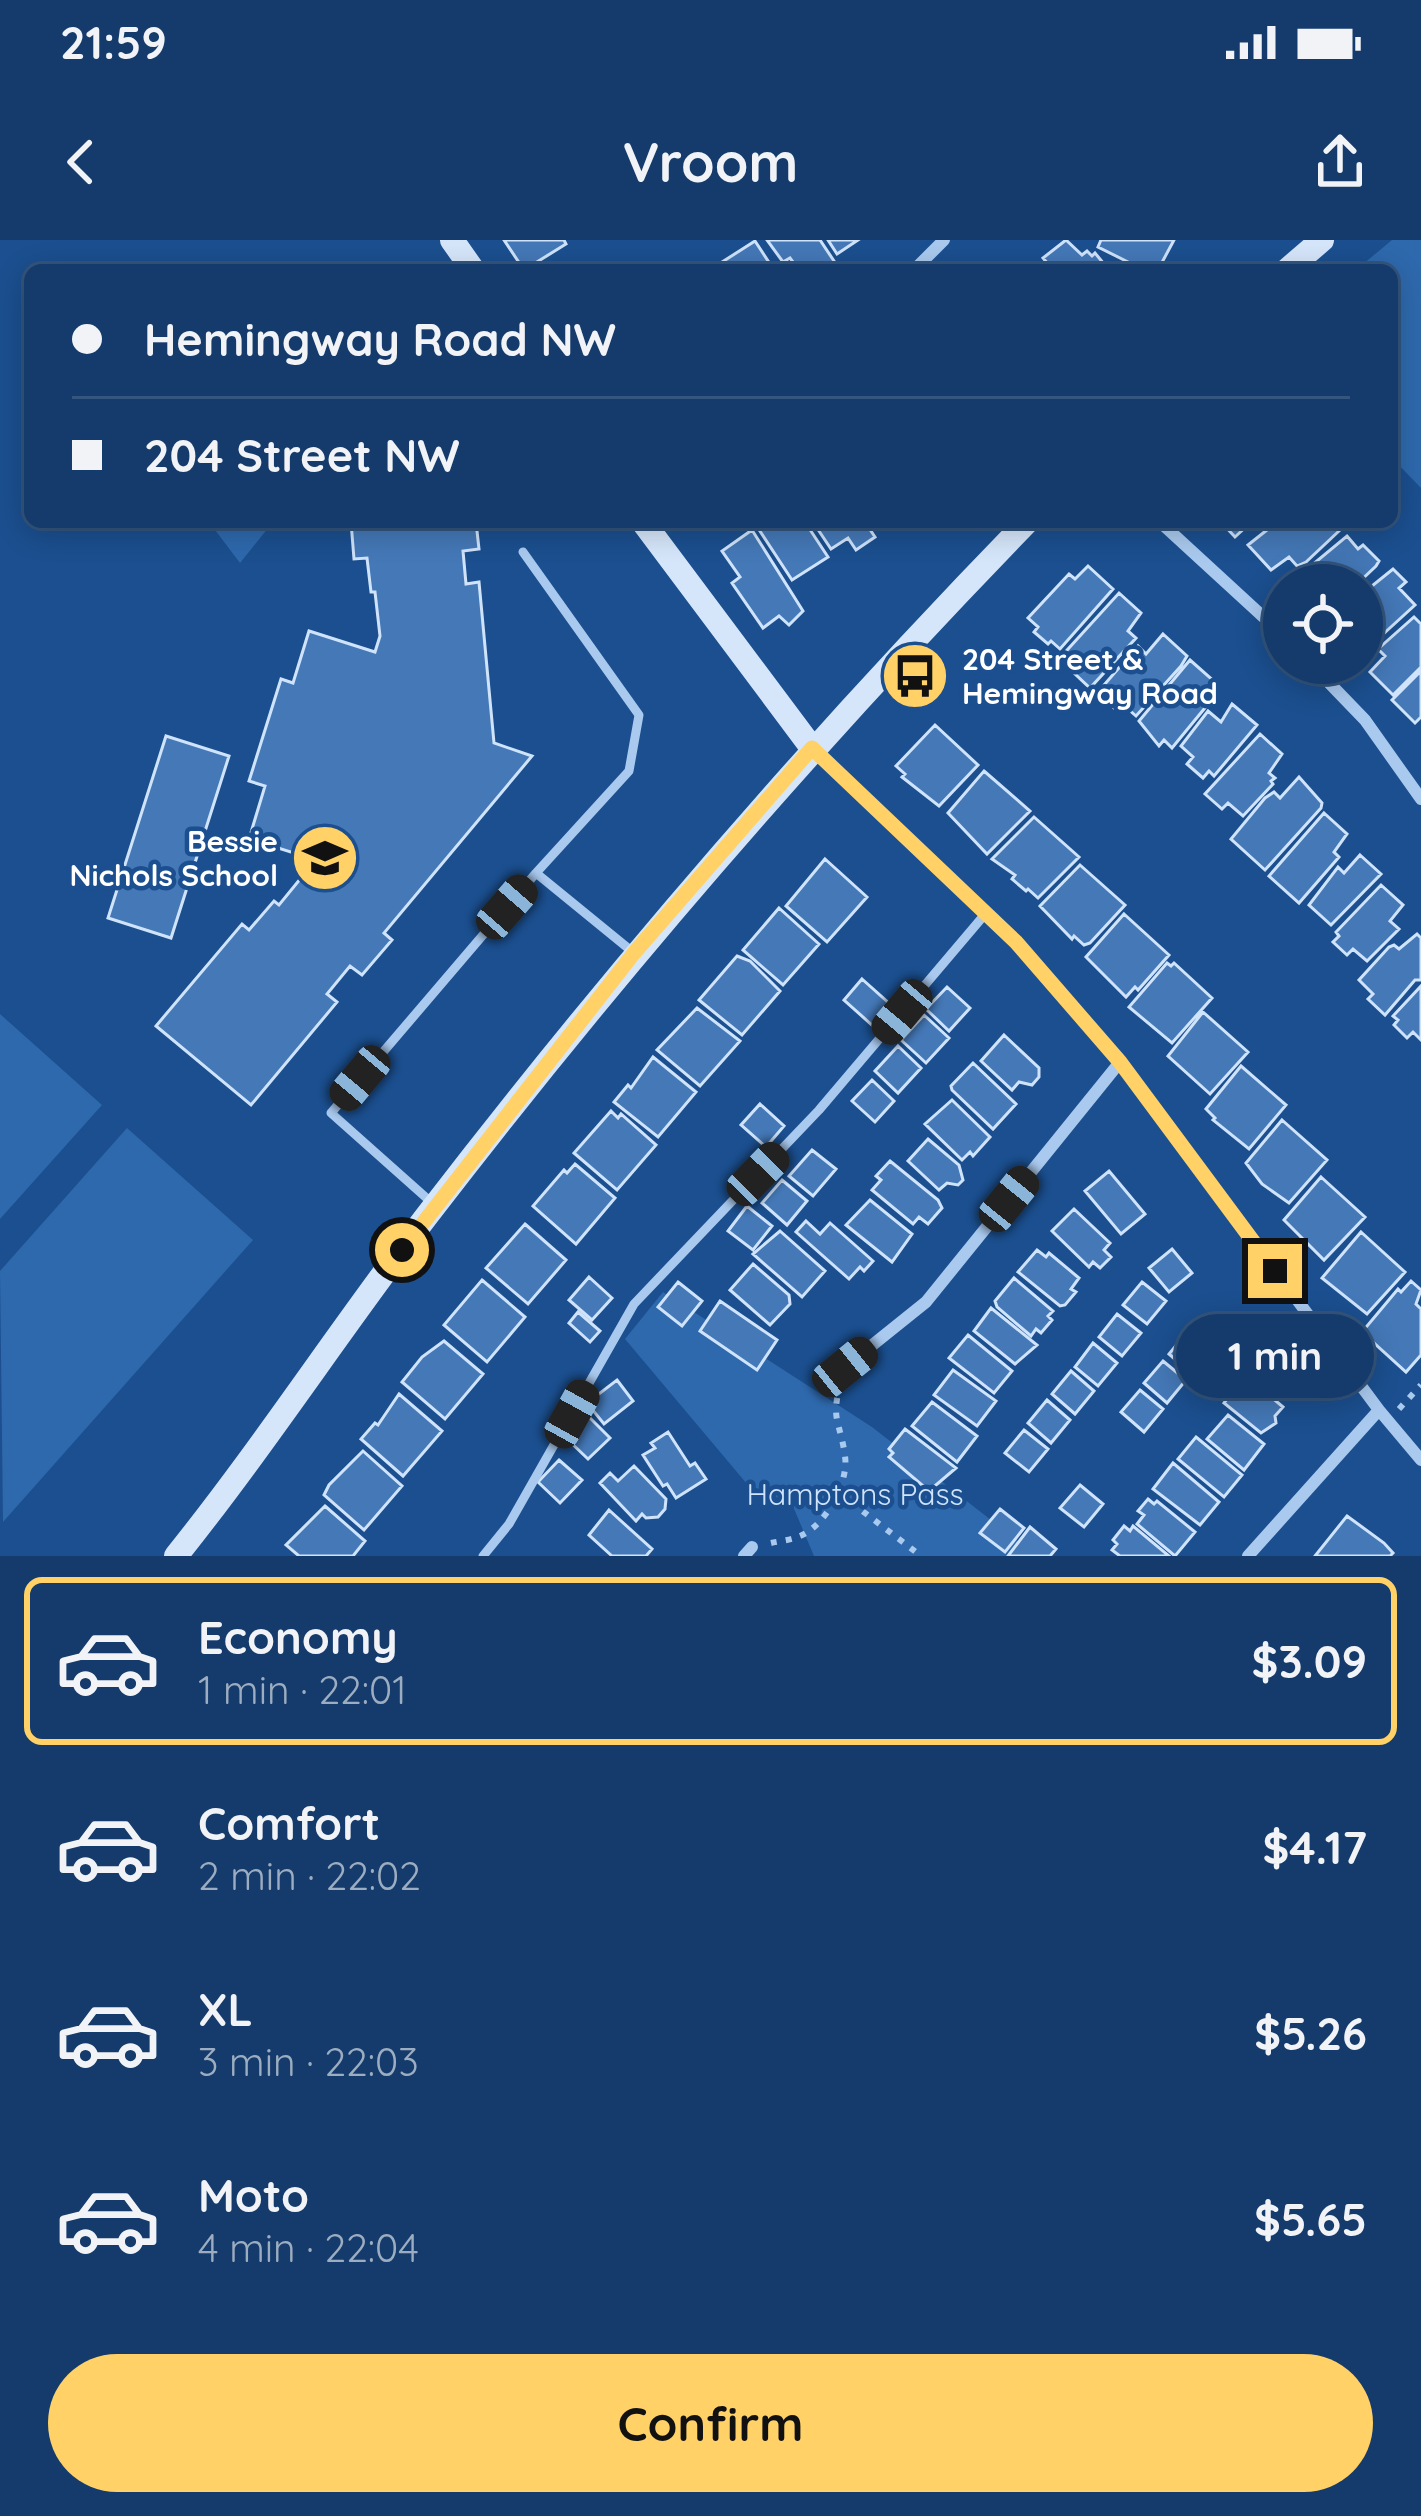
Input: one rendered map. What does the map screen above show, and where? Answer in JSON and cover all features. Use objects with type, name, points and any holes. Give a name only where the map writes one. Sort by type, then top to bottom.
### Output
[{"type":"street","points":[[920,264],[944,240]]},
{"type":"street","points":[[1294,264],[1322,240]]},
{"type":"street","points":[[656,528],[812,748],[1016,942],[1120,1062],[1421,1460]]},
{"type":"street","points":[[176,1556],[246,1468],[435,1206],[634,953],[812,748],[1022,528]]},
{"type":"street","points":[[1167,528],[1263,617]]},
{"type":"street","points":[[1330,684],[1365,720],[1421,799]]},
{"type":"street","points":[[845,1367],[926,1302],[1120,1062]]},
{"type":"street","points":[[1248,1556],[1384,1415]]},
{"type":"lane","points":[[435,1206],[331,1113],[629,771],[639,715],[524,553]]},
{"type":"lane","points":[[536,873],[634,953]]},
{"type":"lane","points":[[483,1556],[509,1524],[634,1304],[819,1110],[986,913]]},
{"type":"path","points":[[748,1551],[801,1536],[821,1519],[838,1492],[846,1460],[833,1412],[845,1367]]},
{"type":"path","points":[[1384,1415],[1421,1385]]},
{"type":"path","points":[[838,1492],[922,1556]]},
{"type":"green space","points":[[1392,240],[1421,240],[1421,488],[1398,464],[1398,264],[1363,264]]},
{"type":"green space","points":[[214,528],[268,528],[240,563]]},
{"type":"green space","points":[[0,1014],[102,1105],[0,1219]]},
{"type":"green space","points":[[127,1128],[253,1240],[3,1522],[0,1271]]},
{"type":"green space","name":"Hamptons Pass","points":[[663,1292],[872,1427],[1037,1556],[814,1556],[792,1504],[747,1484],[625,1339]]},
{"type":"building","points":[[504,240],[564,240],[566,244],[534,264],[520,264]]},
{"type":"building","points":[[767,240],[820,240],[836,264],[794,264],[790,258],[783,262]]},
{"type":"building","points":[[828,240],[858,240],[837,254]]},
{"type":"building","points":[[1066,240],[1082,255],[1095,253],[1104,264],[1048,264],[1043,258]]},
{"type":"building","points":[[1101,240],[1174,240],[1161,264],[1132,264],[1098,247]]},
{"type":"building","points":[[755,241],[770,264],[719,264]]},
{"type":"building","points":[[351,528],[477,528],[479,549],[463,551],[466,584],[479,582],[494,743],[532,756],[384,933],[392,940],[362,975],[350,966],[327,994],[337,1002],[251,1105],[156,1026],[242,924],[249,930],[301,878],[307,857],[249,839],[265,786],[249,781],[281,679],[293,683],[309,631],[375,652],[380,636],[375,592],[371,592],[367,558],[354,559]]},
{"type":"building","points":[[758,528],[809,528],[828,557],[792,580]]},
{"type":"building","points":[[817,528],[869,528],[875,537],[856,550],[848,538],[831,549]]},
{"type":"building","points":[[1269,528],[1339,531],[1306,562],[1295,564],[1289,557],[1279,564],[1265,564],[1248,545]]},
{"type":"building","points":[[752,530],[803,611],[789,625],[779,616],[763,628],[732,583],[740,577],[722,551]]},
{"type":"building","points":[[1347,536],[1379,561],[1377,564],[1313,564]]},
{"type":"building","points":[[1088,566],[1113,589],[1060,649],[1051,641],[1048,644],[1034,632],[1038,627],[1028,618],[1069,574],[1075,579]]},
{"type":"building","points":[[1393,569],[1406,582],[1399,588],[1415,605],[1383,634],[1383,577]]},
{"type":"building","points":[[1119,593],[1141,613],[1128,631],[1136,638],[1090,688],[1059,659]]},
{"type":"building","points":[[1414,617],[1421,624],[1421,667],[1393,695],[1382,684],[1383,645]]},
{"type":"building","points":[[1163,634],[1187,656],[1181,666],[1136,716],[1119,701],[1114,708],[1097,693],[1138,646],[1146,654]]},
{"type":"building","points":[[1190,660],[1215,682],[1204,694],[1209,703],[1172,748],[1164,740],[1159,746],[1139,721]]},
{"type":"building","points":[[1421,671],[1421,717],[1415,723],[1392,700]]},
{"type":"building","points":[[1232,704],[1257,725],[1214,776],[1209,771],[1203,778],[1187,764],[1193,757],[1181,746],[1208,711],[1221,722]]},
{"type":"building","points":[[935,725],[978,765],[939,806],[902,777],[905,774],[896,766]]},
{"type":"building","points":[[1260,734],[1282,754],[1269,773],[1275,778],[1273,784],[1243,816],[1228,803],[1222,809],[1205,794]]},
{"type":"building","points":[[166,736],[229,756],[171,938],[108,918]]},
{"type":"building","points":[[984,771],[1030,811],[987,854],[948,813]]},
{"type":"building","points":[[1299,777],[1322,803],[1321,808],[1265,870],[1231,839],[1265,798],[1274,792],[1280,798]]},
{"type":"building","points":[[1324,813],[1347,834],[1334,852],[1339,857],[1299,903],[1269,876]]},
{"type":"building","points":[[1034,817],[1079,857],[1038,898],[992,859]]},
{"type":"building","points":[[1360,855],[1381,874],[1331,925],[1309,905],[1338,867],[1344,873]]},
{"type":"building","points":[[825,859],[867,897],[827,942],[786,906]]},
{"type":"building","points":[[1080,865],[1125,905],[1084,945],[1040,906]]},
{"type":"building","points":[[1381,885],[1403,905],[1390,921],[1399,929],[1367,961],[1353,949],[1347,955],[1333,942],[1339,936],[1336,932]]},
{"type":"building","points":[[779,908],[819,944],[783,985],[743,950]]},
{"type":"building","points":[[1124,914],[1169,955],[1126,997],[1086,957]]},
{"type":"building","points":[[1417,934],[1421,938],[1421,980],[1415,980],[1385,1015],[1368,999],[1373,994],[1359,980],[1389,947],[1399,949]]},
{"type":"building","points":[[737,956],[750,961],[780,991],[742,1035],[699,1000]]},
{"type":"building","points":[[1167,963],[1174,963],[1212,998],[1172,1043],[1129,1007]]},
{"type":"building","points":[[862,979],[891,1005],[873,1026],[844,1000]]},
{"type":"building","points":[[1421,986],[1421,1040],[1413,1032],[1407,1038],[1394,1025],[1398,1020],[1393,1016]]},
{"type":"building","points":[[947,987],[970,1008],[949,1031],[926,1009]]},
{"type":"building","points":[[697,1008],[740,1041],[700,1086],[657,1050]]},
{"type":"building","points":[[1203,1012],[1248,1052],[1210,1094],[1168,1056]]},
{"type":"building","points":[[924,1015],[949,1038],[926,1063],[901,1040]]},
{"type":"building","points":[[1004,1035],[1039,1068],[1032,1085],[1019,1082],[1012,1090],[981,1061]]},
{"type":"building","points":[[898,1046],[921,1068],[898,1093],[875,1071]]},
{"type":"building","points":[[653,1057],[696,1092],[658,1137],[614,1102],[628,1085],[631,1088]]},
{"type":"building","points":[[973,1063],[1016,1104],[993,1129],[952,1090]]},
{"type":"building","points":[[1241,1066],[1286,1105],[1249,1149],[1206,1109]]},
{"type":"building","points":[[872,1080],[894,1101],[875,1122],[852,1101]]},
{"type":"building","points":[[952,1100],[990,1137],[973,1156],[970,1152],[962,1160],[925,1124]]},
{"type":"building","points":[[760,1104],[784,1126],[766,1147],[741,1125]]},
{"type":"building","points":[[611,1111],[618,1118],[621,1114],[656,1145],[617,1190],[574,1153]]},
{"type":"building","points":[[1282,1120],[1327,1160],[1289,1203],[1262,1184],[1246,1163]]},
{"type":"building","points":[[928,1139],[959,1165],[963,1180],[958,1185],[947,1183],[939,1190],[908,1161]]},
{"type":"building","points":[[812,1150],[836,1169],[813,1196],[789,1176]]},
{"type":"building","points":[[890,1161],[938,1200],[942,1208],[928,1224],[919,1217],[913,1224],[872,1190],[881,1180],[876,1176]]},
{"type":"building","points":[[575,1164],[615,1198],[576,1244],[533,1206]]},
{"type":"building","points":[[1109,1171],[1145,1214],[1121,1234],[1085,1191]]},
{"type":"building","points":[[1321,1177],[1365,1217],[1324,1260],[1284,1220]]},
{"type":"building","points":[[782,1180],[807,1201],[787,1225],[762,1203]]},
{"type":"building","points":[[870,1200],[912,1234],[892,1262],[846,1225]]},
{"type":"building","points":[[747,1206],[772,1226],[753,1250],[728,1231]]},
{"type":"building","points":[[1074,1209],[1110,1243],[1104,1250],[1111,1257],[1100,1268],[1093,1262],[1089,1267],[1052,1231]]},
{"type":"building","points":[[806,1221],[820,1234],[830,1223],[873,1261],[849,1279],[796,1232]]},
{"type":"building","points":[[525,1224],[566,1260],[528,1304],[486,1268]]},
{"type":"building","points":[[780,1231],[825,1271],[802,1297],[753,1254]]},
{"type":"building","points":[[1361,1232],[1405,1272],[1367,1314],[1322,1278]]},
{"type":"building","points":[[1172,1249],[1192,1273],[1169,1292],[1149,1268]]},
{"type":"building","points":[[1037,1250],[1046,1257],[1049,1253],[1079,1278],[1071,1289],[1076,1292],[1065,1305],[1060,1306],[1018,1272]]},
{"type":"building","points":[[753,1264],[789,1295],[790,1304],[770,1325],[730,1290]]},
{"type":"building","points":[[589,1277],[612,1298],[592,1320],[569,1300]]},
{"type":"building","points":[[1014,1278],[1053,1311],[1041,1333],[1036,1329],[1031,1336],[997,1307],[995,1301]]},
{"type":"building","points":[[482,1280],[525,1317],[487,1362],[444,1325]]},
{"type":"building","points":[[1411,1281],[1421,1290],[1416,1304],[1421,1309],[1421,1355],[1406,1372],[1362,1332],[1398,1289],[1401,1292]]},
{"type":"building","points":[[678,1282],[702,1301],[682,1326],[658,1307]]},
{"type":"building","points":[[1142,1282],[1166,1301],[1147,1324],[1123,1305]]},
{"type":"building","points":[[720,1301],[777,1340],[757,1370],[700,1331]]},
{"type":"building","points":[[991,1308],[1037,1345],[1015,1364],[974,1331]]},
{"type":"building","points":[[578,1312],[600,1331],[590,1342],[569,1323]]},
{"type":"building","points":[[1117,1314],[1141,1333],[1122,1356],[1099,1337]]},
{"type":"building","points":[[1188,1331],[1211,1351],[1192,1374],[1169,1354]]},
{"type":"building","points":[[968,1335],[1012,1371],[994,1393],[949,1358]]},
{"type":"building","points":[[444,1341],[483,1374],[445,1419],[402,1382],[422,1357]]},
{"type":"building","points":[[1093,1343],[1117,1363],[1098,1386],[1075,1367]]},
{"type":"building","points":[[1163,1361],[1186,1380],[1167,1403],[1144,1383]]},
{"type":"building","points":[[953,1370],[996,1401],[977,1426],[934,1395]]},
{"type":"building","points":[[1071,1371],[1094,1391],[1075,1414],[1052,1394]]},
{"type":"building","points":[[1245,1375],[1283,1407],[1275,1416],[1276,1423],[1261,1433],[1224,1403]]},
{"type":"building","points":[[617,1380],[633,1401],[604,1424],[587,1403]]},
{"type":"building","points":[[1140,1390],[1163,1409],[1144,1432],[1121,1412]]},
{"type":"building","points":[[399,1394],[442,1431],[403,1476],[361,1439],[378,1425]]},
{"type":"building","points":[[1047,1400],[1070,1420],[1051,1443],[1028,1423]]},
{"type":"building","points":[[932,1402],[977,1436],[957,1462],[912,1426]]},
{"type":"building","points":[[587,1415],[610,1438],[588,1459],[565,1437]]},
{"type":"building","points":[[1228,1415],[1264,1444],[1244,1470],[1207,1439]]},
{"type":"building","points":[[905,1429],[956,1468],[929,1491],[889,1457],[893,1453],[889,1449]]},
{"type":"building","points":[[1024,1430],[1048,1449],[1029,1472],[1005,1453]]},
{"type":"building","points":[[668,1432],[690,1466],[695,1463],[706,1479],[676,1498],[643,1455]]},
{"type":"building","points":[[1196,1437],[1242,1475],[1224,1497],[1178,1459]]},
{"type":"building","points":[[363,1451],[402,1486],[364,1530],[324,1495]]},
{"type":"building","points":[[559,1460],[582,1480],[560,1503],[538,1482]]},
{"type":"building","points":[[1173,1463],[1219,1502],[1200,1525],[1153,1489]]},
{"type":"building","points":[[634,1466],[666,1499],[658,1517],[642,1514],[636,1521],[600,1483],[610,1473],[618,1481]]},
{"type":"building","points":[[1080,1485],[1103,1504],[1084,1527],[1060,1508]]},
{"type":"building","points":[[1148,1499],[1195,1532],[1175,1556],[1137,1524],[1144,1515],[1138,1511]]},
{"type":"building","points":[[325,1506],[365,1541],[353,1556],[299,1556],[286,1545]]},
{"type":"building","points":[[1000,1509],[1024,1528],[1005,1552],[980,1533]]},
{"type":"building","points":[[609,1510],[652,1549],[646,1556],[612,1556],[589,1535]]},
{"type":"building","points":[[1347,1516],[1384,1543],[1393,1553],[1315,1556]]},
{"type":"building","points":[[1124,1526],[1130,1531],[1133,1526],[1169,1556],[1120,1556],[1112,1550],[1117,1544],[1113,1540]]},
{"type":"building","points":[[1030,1527],[1056,1549],[1050,1556],[1008,1556]]},
{"type":"place","name":"204 Street & Hemingway Road","points":[[915,676]]},
{"type":"place","name":"Bessie Nichols School","points":[[325,858]]},
{"type":"route","points":[[402,1250],[634,953],[812,748],[1016,942],[1120,1062],[1275,1271]]}]
